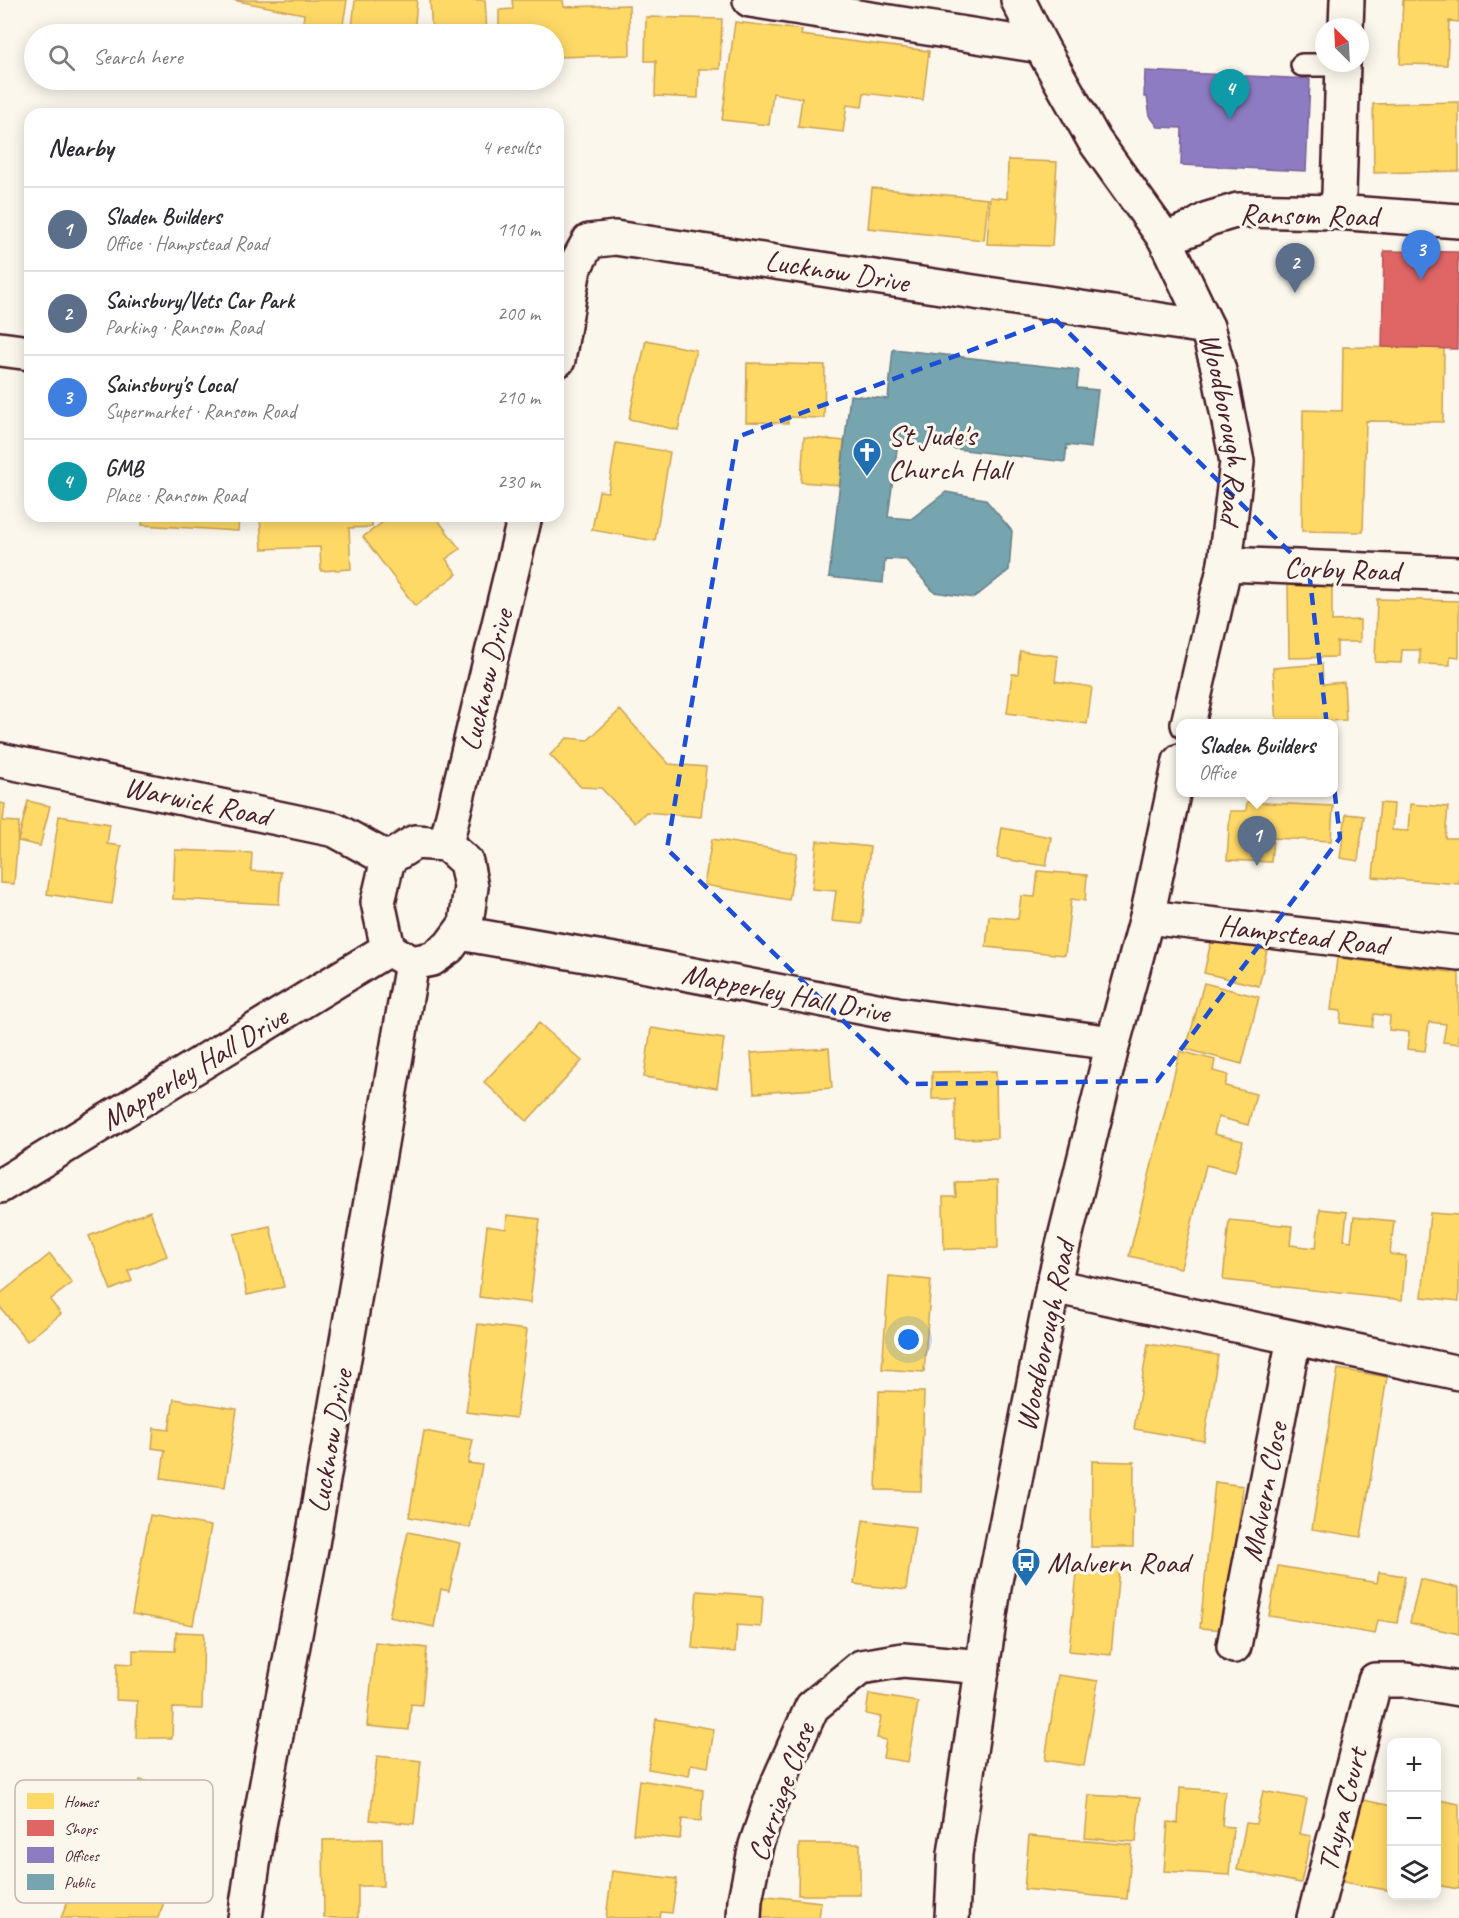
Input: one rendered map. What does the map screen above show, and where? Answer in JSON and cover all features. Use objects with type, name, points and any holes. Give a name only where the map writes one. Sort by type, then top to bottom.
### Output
[{"type":"street","points":[[750,0],[1041,46]]},
{"type":"street","name":"Woodborough Road","points":[[1018,0],[1094,140],[1164,239],[1207,327],[1219,371],[1237,462],[1225,564],[1189,719]]},
{"type":"street","points":[[1346,18],[1347,0]]},
{"type":"street","points":[[1335,212],[1339,194],[1343,72]]},
{"type":"street","name":"Ransom Road","points":[[1164,239],[1193,228],[1208,219],[1238,210],[1335,212],[1459,221]]},
{"type":"street","name":"Lucknow Drive","points":[[564,326],[574,268],[589,241],[615,238],[1207,327]]},
{"type":"street","points":[[0,349],[24,352]]},
{"type":"street","name":"Lucknow Drive","points":[[446,844],[524,522]]},
{"type":"street","name":"Corby Road","points":[[1225,564],[1459,574]]},
{"type":"street","name":"Warwick Road","points":[[0,760],[335,830],[388,859]]},
{"type":"street","name":"Woodborough Road","points":[[952,1918],[955,1854],[995,1581],[1053,1286],[1113,1043],[1147,917],[1176,780]]},
{"type":"street","points":[[388,859],[416,842],[446,844],[466,862],[471,887],[466,924],[450,947],[432,959],[400,956]]},
{"type":"street","name":"Lucknow Drive","points":[[245,1918],[258,1831],[314,1533],[400,956],[378,902],[388,859]]},
{"type":"street","name":"Hampstead Road","points":[[1147,917],[1459,953]]},
{"type":"street","name":"Mapperley Hall Drive","points":[[460,933],[897,1014],[1113,1043]]},
{"type":"street","name":"Mapperley Hall Drive","points":[[0,1186],[400,956]]},
{"type":"street","points":[[1053,1286],[1459,1373]]},
{"type":"street","name":"Malvern Close","points":[[1234,1646],[1294,1338]]},
{"type":"street","name":"Carriage Close","points":[[744,1918],[745,1900],[756,1845],[774,1792],[812,1707],[861,1667],[903,1660],[983,1667]]},
{"type":"street","name":"Thyra Court","points":[[1314,1918],[1375,1680],[1406,1680],[1459,1689]]},
{"type":"lane","points":[[1302,65],[1315,65]]},
{"type":"highlighted area","points":[[1055,319],[1309,571],[1340,838],[1157,1081],[908,1084],[667,849],[737,437]]},
{"type":"building: Homes","points":[[233,0],[347,0],[343,24],[303,23],[304,14]]},
{"type":"building: Homes","points":[[355,0],[417,0],[415,24],[353,24]]},
{"type":"building: Homes","points":[[430,0],[485,0],[486,24],[431,24]]},
{"type":"building: Homes","points":[[512,0],[563,0],[564,7],[629,5],[630,55],[564,57],[564,24],[499,24],[499,10],[513,9]]},
{"type":"building: Homes","points":[[1403,0],[1459,0],[1459,22],[1449,21],[1447,65],[1400,64]]},
{"type":"building: Homes","points":[[646,17],[722,19],[720,69],[699,69],[698,98],[655,96],[656,61],[645,61]]},
{"type":"building: Homes","points":[[735,22],[802,30],[801,35],[929,51],[923,100],[864,93],[862,107],[847,105],[843,132],[798,127],[802,98],[773,93],[769,125],[722,120]]},
{"type":"building: Homes","points":[[1459,102],[1459,171],[1374,173],[1373,104]]},
{"type":"building: Homes","points":[[1008,160],[1057,162],[1052,246],[987,244],[990,197],[1007,199]]},
{"type":"building: Homes","points":[[872,188],[988,199],[984,240],[868,228]]},
{"type":"building: Homes","points":[[646,340],[696,350],[678,430],[629,419]]},
{"type":"building: Homes","points":[[1343,347],[1444,348],[1443,422],[1366,421],[1363,532],[1302,531],[1303,410],[1342,411]]},
{"type":"building: Homes","points":[[747,363],[825,365],[824,418],[788,417],[788,423],[746,422]]},
{"type":"building: Homes","points":[[804,437],[844,441],[840,485],[801,482]]},
{"type":"building: Homes","points":[[616,443],[670,452],[655,541],[592,530],[599,491],[608,492]]},
{"type":"building: Homes","points":[[142,522],[239,522],[238,531],[142,525]]},
{"type":"building: Homes","points":[[260,522],[372,522],[372,527],[349,528],[351,569],[321,571],[320,547],[262,549]]},
{"type":"building: Homes","points":[[383,522],[440,522],[460,549],[446,559],[457,574],[415,606],[363,537]]},
{"type":"building: Homes","points":[[1332,582],[1332,621],[1360,620],[1360,642],[1337,642],[1337,657],[1289,658],[1288,583]]},
{"type":"building: Homes","points":[[1377,599],[1459,601],[1459,657],[1450,656],[1450,665],[1420,664],[1420,650],[1402,650],[1401,663],[1375,662]]},
{"type":"building: Homes","points":[[1020,651],[1058,656],[1055,681],[1092,687],[1087,724],[1007,713],[1012,674],[1018,674]]},
{"type":"building: Homes","points":[[1322,664],[1323,684],[1344,682],[1346,720],[1277,719],[1273,668]]},
{"type":"building: Homes","points":[[620,710],[669,764],[706,767],[701,817],[646,812],[635,823],[601,788],[581,787],[550,755],[567,738],[588,740]]},
{"type":"building: Homes","points":[[28,801],[50,806],[40,846],[18,841]]},
{"type":"building: Homes","points":[[1247,802],[1333,806],[1331,841],[1273,838],[1271,862],[1227,860],[1230,811],[1246,811]]},
{"type":"building: Homes","points":[[0,803],[5,804],[3,821],[19,822],[14,884],[0,883]]},
{"type":"building: Homes","points":[[1380,803],[1394,804],[1392,830],[1408,831],[1410,804],[1448,807],[1445,838],[1459,838],[1459,884],[1373,877]]},
{"type":"building: Homes","points":[[1346,814],[1364,816],[1358,861],[1340,858]]},
{"type":"building: Homes","points":[[59,816],[110,824],[107,844],[121,846],[112,904],[47,894]]},
{"type":"building: Homes","points":[[1002,828],[1051,837],[1046,866],[997,858]]},
{"type":"building: Homes","points":[[712,839],[797,853],[789,900],[704,885]]},
{"type":"building: Homes","points":[[817,841],[870,847],[862,924],[832,921],[836,891],[812,889]]},
{"type":"building: Homes","points":[[175,850],[252,853],[251,871],[281,872],[279,904],[173,899]]},
{"type":"building: Homes","points":[[1038,871],[1087,875],[1085,901],[1071,899],[1065,955],[986,947],[989,916],[1018,919],[1021,896],[1035,897]]},
{"type":"building: Homes","points":[[1212,937],[1267,950],[1259,986],[1204,973]]},
{"type":"building: Homes","points":[[1337,958],[1459,973],[1459,1044],[1443,1042],[1446,1024],[1429,1022],[1425,1051],[1407,1049],[1409,1032],[1389,1030],[1390,1016],[1374,1014],[1372,1027],[1340,1023],[1341,1011],[1331,1010]]},
{"type":"building: Homes","points":[[1204,983],[1259,997],[1242,1064],[1186,1049]]},
{"type":"building: Homes","points":[[539,1023],[582,1061],[527,1121],[484,1082]]},
{"type":"building: Homes","points":[[651,1028],[724,1039],[717,1088],[644,1077]]},
{"type":"building: Homes","points":[[829,1048],[832,1088],[754,1093],[751,1053]]},
{"type":"building: Homes","points":[[1180,1051],[1215,1060],[1213,1071],[1228,1075],[1225,1086],[1256,1094],[1248,1125],[1218,1117],[1214,1134],[1243,1141],[1235,1172],[1206,1165],[1181,1268],[1129,1256]]},
{"type":"building: Homes","points":[[996,1071],[997,1138],[955,1139],[955,1099],[932,1099],[932,1072]]},
{"type":"building: Homes","points":[[997,1181],[998,1248],[944,1249],[943,1197],[956,1197],[955,1182]]},
{"type":"building: Homes","points":[[1320,1209],[1347,1212],[1344,1240],[1351,1241],[1354,1217],[1394,1221],[1390,1254],[1406,1256],[1402,1300],[1223,1280],[1229,1220],[1292,1226],[1290,1245],[1316,1248]]},
{"type":"building: Homes","points":[[150,1211],[167,1256],[128,1271],[132,1281],[111,1290],[89,1236]]},
{"type":"building: Homes","points":[[1430,1213],[1459,1215],[1459,1301],[1422,1297]]},
{"type":"building: Homes","points":[[507,1215],[540,1219],[530,1303],[479,1297],[487,1226],[506,1229]]},
{"type":"building: Homes","points":[[270,1226],[284,1287],[247,1295],[234,1234]]},
{"type":"building: Homes","points":[[50,1254],[72,1283],[50,1300],[61,1314],[27,1341],[0,1307],[0,1294]]},
{"type":"building: Homes","points":[[889,1276],[931,1280],[924,1372],[882,1369]]},
{"type":"building: Homes","points":[[478,1324],[527,1330],[516,1418],[466,1412]]},
{"type":"building: Homes","points":[[1148,1344],[1218,1355],[1204,1441],[1134,1429]]},
{"type":"building: Homes","points":[[1338,1369],[1387,1377],[1361,1537],[1312,1529]]},
{"type":"building: Homes","points":[[879,1391],[924,1392],[921,1491],[876,1490]]},
{"type":"building: Homes","points":[[174,1399],[237,1409],[225,1487],[161,1478],[165,1450],[152,1448],[154,1428],[169,1430]]},
{"type":"building: Homes","points":[[424,1431],[473,1440],[468,1463],[482,1465],[470,1528],[409,1517]]},
{"type":"building: Homes","points":[[1092,1461],[1134,1462],[1133,1547],[1091,1547]]},
{"type":"building: Homes","points":[[1215,1482],[1243,1486],[1227,1630],[1200,1628]]},
{"type":"building: Homes","points":[[150,1515],[211,1526],[193,1625],[132,1614]]},
{"type":"building: Homes","points":[[863,1520],[915,1527],[906,1590],[854,1584]]},
{"type":"building: Homes","points":[[408,1532],[460,1543],[449,1591],[441,1589],[434,1627],[389,1617]]},
{"type":"building: Homes","points":[[1078,1564],[1119,1568],[1111,1655],[1069,1651]]},
{"type":"building: Homes","points":[[1278,1566],[1377,1583],[1379,1572],[1405,1576],[1397,1623],[1378,1620],[1375,1634],[1269,1616]]},
{"type":"building: Homes","points":[[1420,1579],[1459,1588],[1459,1634],[1410,1623]]},
{"type":"building: Homes","points":[[697,1591],[763,1596],[761,1627],[737,1625],[735,1652],[692,1648]]},
{"type":"building: Homes","points":[[176,1632],[204,1633],[202,1709],[173,1708],[172,1738],[136,1738],[137,1701],[116,1700],[117,1663],[133,1664],[133,1650],[175,1651]]},
{"type":"building: Homes","points":[[375,1642],[427,1648],[422,1705],[411,1704],[409,1730],[367,1726]]},
{"type":"building: Homes","points":[[1058,1675],[1098,1681],[1084,1766],[1045,1760]]},
{"type":"building: Homes","points":[[869,1694],[918,1702],[908,1762],[883,1758],[886,1740],[877,1738],[881,1717],[866,1714]]},
{"type":"building: Homes","points":[[656,1719],[714,1729],[708,1767],[691,1764],[689,1776],[648,1769]]},
{"type":"building: Homes","points":[[377,1756],[421,1761],[414,1824],[370,1820]]},
{"type":"building: Homes","points":[[639,1780],[703,1790],[701,1821],[682,1819],[680,1839],[633,1834]]},
{"type":"building: Homes","points":[[1180,1788],[1225,1791],[1222,1826],[1233,1827],[1229,1875],[1164,1871],[1168,1822],[1178,1823]]},
{"type":"building: Homes","points":[[1263,1791],[1307,1799],[1300,1834],[1311,1836],[1301,1883],[1237,1870],[1246,1823],[1256,1824]]},
{"type":"building: Homes","points":[[1089,1795],[1140,1798],[1136,1842],[1085,1838]]},
{"type":"building: Homes","points":[[1359,1799],[1387,1805],[1387,1890],[1333,1880]]},
{"type":"building: Homes","points":[[1441,1800],[1459,1804],[1459,1889],[1441,1886]]},
{"type":"building: Homes","points":[[1029,1836],[1132,1845],[1127,1899],[1024,1889]]},
{"type":"building: Homes","points":[[382,1839],[383,1886],[358,1886],[358,1918],[324,1918],[323,1840]]},
{"type":"building: Homes","points":[[799,1844],[860,1844],[860,1895],[798,1895]]},
{"type":"building: Homes","points":[[612,1871],[677,1879],[672,1913],[661,1912],[660,1918],[606,1918]]},
{"type":"building: Homes","points":[[759,1895],[821,1902],[819,1918],[756,1918]]},
{"type":"building: Homes","points":[[67,1903],[163,1903],[158,1918],[61,1918]]},
{"type":"building: Shops","points":[[1384,251],[1458,252],[1457,349],[1382,347]]},
{"type":"building: Offices","points":[[1145,71],[1310,79],[1306,171],[1181,165],[1182,128],[1158,127],[1150,116],[1147,97],[1144,97]]},
{"type":"building: Public","name":"St Jude's Church Hall","points":[[893,349],[1079,370],[1077,388],[1098,390],[1091,448],[1067,445],[1065,462],[898,442],[888,517],[911,519],[946,492],[985,499],[1012,531],[1009,570],[974,598],[934,592],[906,560],[885,559],[883,583],[829,577],[850,395],[888,399]]},
{"type":"place","name":"GMB","points":[[1230,119]]},
{"type":"place","name":"Sainsbury's Local","points":[[1421,280]]},
{"type":"place","name":"Sainsbury/Vets Car Park","points":[[1295,293]]},
{"type":"place","name":"St Jude's Church Hall","points":[[867,478]]},
{"type":"place","name":"Sladen Builders","points":[[1257,866]]},
{"type":"place","name":"Malvern Road","points":[[1026,1588]]}]
